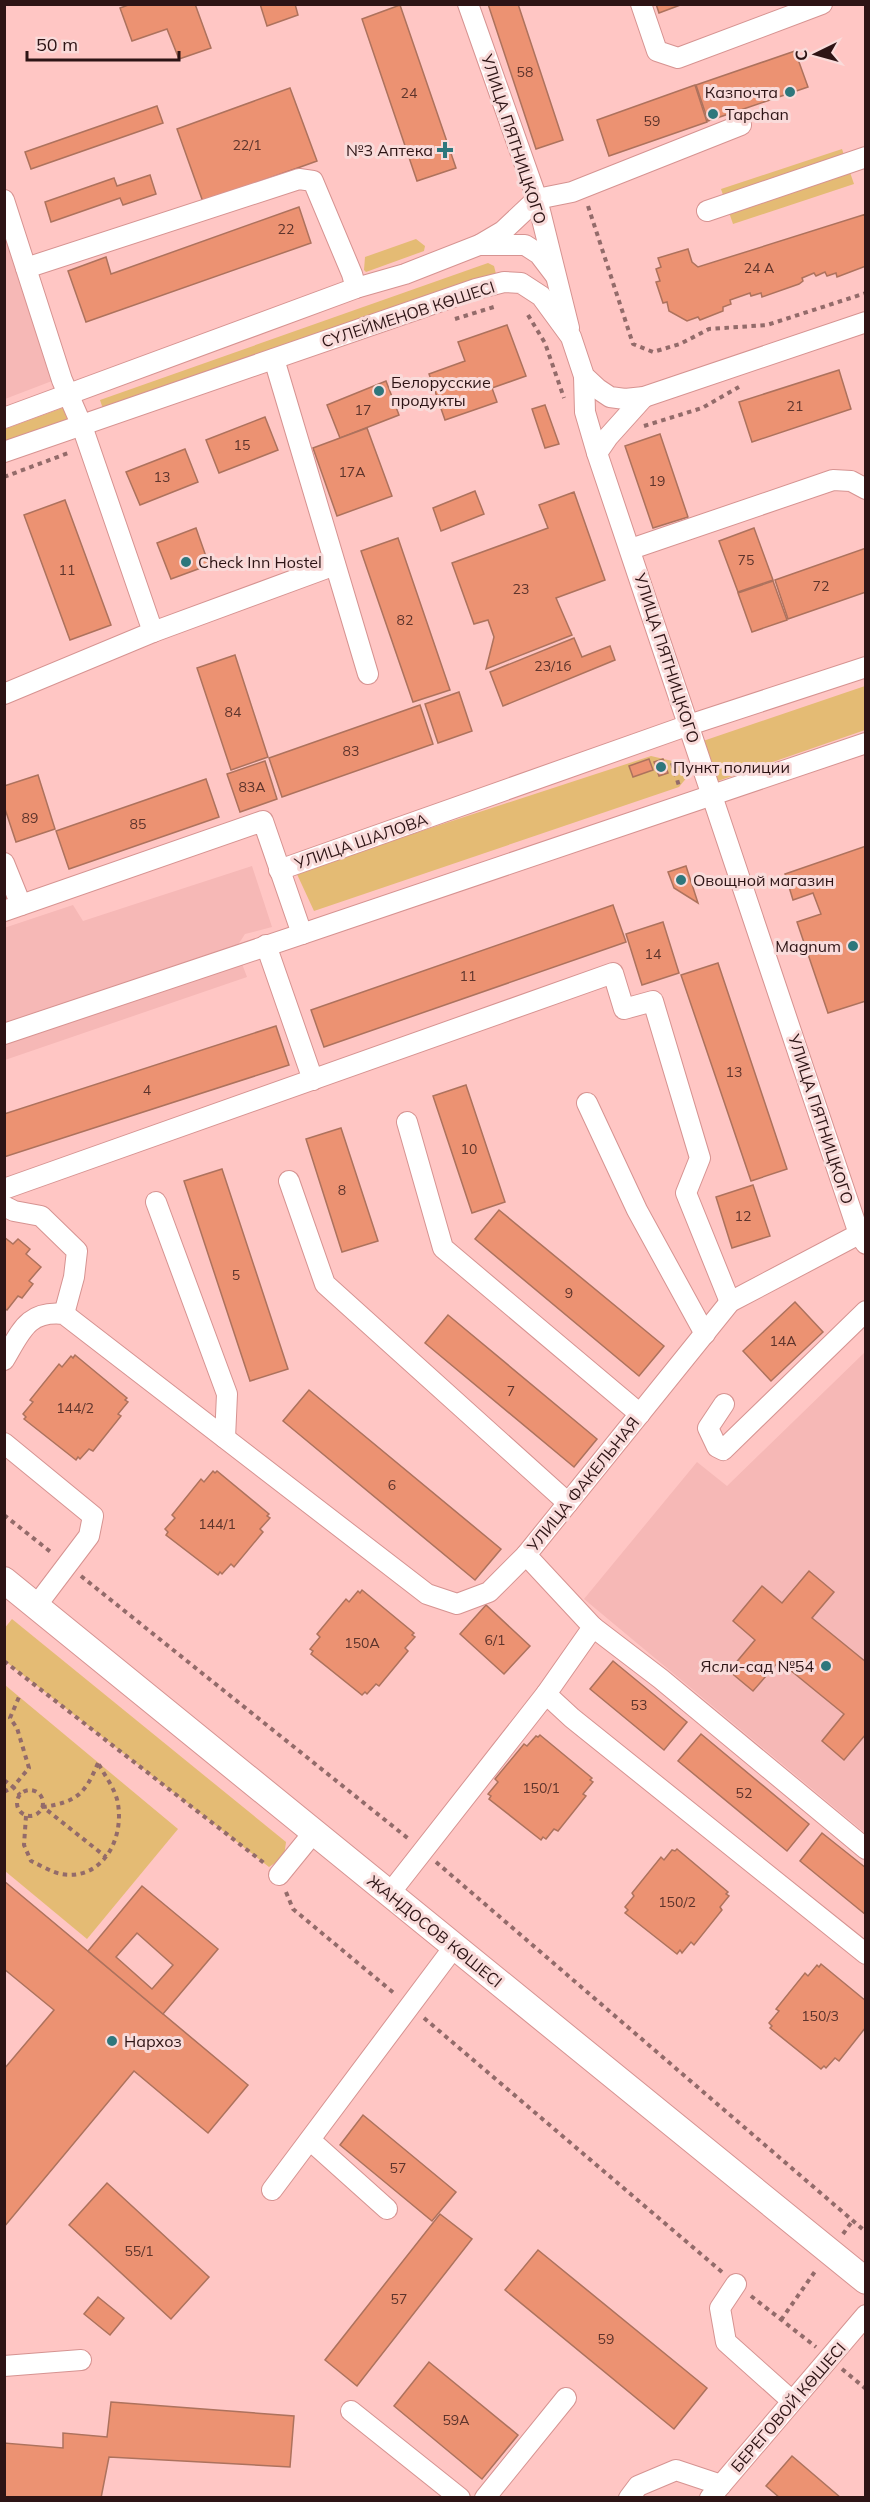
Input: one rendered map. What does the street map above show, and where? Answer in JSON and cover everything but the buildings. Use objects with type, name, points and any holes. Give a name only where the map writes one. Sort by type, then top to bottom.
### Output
[{"type":"main road","name":"ЖАНДОСОВ КӨШЕСІ","points":[[8,1589],[36,1606],[866,2281]]},
{"type":"street","name":"УЛИЦА ПЯТНИЦКОГО","points":[[468,4],[537,199],[571,337]]},
{"type":"street","points":[[641,4],[657,51],[678,58],[822,4]]},
{"type":"street","points":[[4,418],[356,288],[405,274],[479,245],[503,231],[537,199],[572,192],[741,126]]},
{"type":"street","points":[[707,211],[866,157]]},
{"type":"street","points":[[26,268],[299,178],[313,181],[356,288]]},
{"type":"street","points":[[4,200],[62,380],[82,426],[153,632]]},
{"type":"street","points":[[479,245],[525,245],[539,254],[555,275]]},
{"type":"street","name":"СҮЛЕЙМЕНОВ КӨШЕСІ","points":[[4,452],[476,289],[504,282],[522,283],[541,296],[571,337],[584,376]]},
{"type":"street","points":[[584,376],[610,397],[625,399],[644,397],[866,322]]},
{"type":"street","points":[[274,359],[368,674]]},
{"type":"street","name":"УЛИЦА ПЯТНИЦКОГО","points":[[584,376],[585,412],[597,453],[862,1239]]},
{"type":"street","points":[[597,453],[608,437],[644,397]]},
{"type":"street","points":[[631,549],[833,480],[851,481],[866,489]]},
{"type":"street","points":[[4,694],[153,632],[335,565]]},
{"type":"street","name":"УЛИЦА ШАЛОВА","points":[[302,933],[279,870],[689,725],[866,667]]},
{"type":"street","points":[[4,1034],[866,743]]},
{"type":"street","points":[[4,863],[13,908],[264,821],[279,870]]},
{"type":"street","points":[[266,945],[313,1080]]},
{"type":"street","points":[[4,1189],[613,972],[624,1009],[653,1000],[700,1158],[686,1193],[730,1302]]},
{"type":"street","points":[[587,1103],[637,1210],[705,1334]]},
{"type":"street","points":[[407,1122],[443,1248],[640,1414]]},
{"type":"street","points":[[288,1181],[325,1284],[568,1503]]},
{"type":"street","points":[[156,1202],[227,1394],[225,1438]]},
{"type":"street","points":[[4,1206],[14,1211],[41,1216],[77,1251],[74,1277],[64,1314]]},
{"type":"street","name":"УЛИЦА ФАКЕЛЬНАЯ","points":[[862,1239],[730,1302],[526,1555],[593,1627],[661,1679],[866,1849]]},
{"type":"street","points":[[724,1404],[708,1428],[717,1447],[723,1450],[866,1311]]},
{"type":"street","points":[[4,1360],[28,1320],[47,1312],[64,1314],[427,1594],[457,1604],[489,1592],[526,1555]]},
{"type":"street","points":[[4,1443],[93,1516],[89,1536],[36,1606]]},
{"type":"street","points":[[390,1893],[546,1694],[593,1627]]},
{"type":"street","points":[[546,1694],[572,1718],[866,1954]]},
{"type":"street","points":[[279,1875],[314,1832]]},
{"type":"street","points":[[272,2190],[454,1947]]},
{"type":"street","points":[[310,2140],[387,2209]]},
{"type":"street","points":[[736,2284],[720,2308],[726,2342],[792,2401]]},
{"type":"street","name":"БЕРЕГОВОЙ КӨШЕСІ","points":[[716,2491],[866,2315]]},
{"type":"street","points":[[4,2366],[81,2360]]},
{"type":"street","points":[[485,2498],[567,2398]]},
{"type":"street","points":[[351,2411],[460,2498]]},
{"type":"street","points":[[629,2498],[638,2486],[676,2470],[716,2491]]},
{"type":"path","points":[[572,192],[586,202],[633,344],[653,352],[680,344],[709,329],[767,325],[866,293]]},
{"type":"path","points":[[448,321],[500,305]]},
{"type":"path","points":[[523,306],[545,343],[568,409]]},
{"type":"path","points":[[643,427],[702,408],[750,383]]},
{"type":"path","points":[[4,477],[88,445]]},
{"type":"path","points":[[672,763],[679,787]]},
{"type":"path","points":[[4,1515],[423,1851],[866,2232]]},
{"type":"path","points":[[4,1661],[279,1875],[292,1910],[410,2006],[736,2284],[831,2358],[866,2389]]},
{"type":"path","points":[[4,1792],[13,1787],[29,1768],[17,1728],[10,1718],[19,1697]]},
{"type":"path","points":[[26,1816],[39,1814],[43,1807],[42,1798],[36,1791],[28,1790],[20,1795],[17,1807],[26,1816],[24,1845],[31,1861],[61,1874],[86,1872],[102,1863],[115,1839],[118,1804],[98,1762],[89,1786],[79,1796],[64,1803],[43,1807]]},
{"type":"path","points":[[4,1780],[20,1795]]},
{"type":"path","points":[[43,1807],[106,1857]]},
{"type":"path","points":[[839,2239],[853,2220]]},
{"type":"path","points":[[781,2320],[816,2270]]},
{"type":"shaded area","points":[[842,149],[854,184],[733,224],[721,189]]},
{"type":"shaded area","points":[[4,231],[52,381],[5,399],[4,399]]},
{"type":"shaded area","points":[[416,239],[425,246],[424,251],[366,272],[364,270],[365,257]]},
{"type":"shaded area","points":[[488,263],[494,266],[496,274],[493,280],[105,415],[100,400]]},
{"type":"shaded area","points":[[65,407],[70,424],[5,447],[5,429]]},
{"type":"shaded area","points":[[865,686],[865,730],[718,781],[703,741]]},
{"type":"shaded area","points":[[651,756],[685,764],[688,776],[679,787],[314,911],[296,872]]},
{"type":"shaded area","points":[[252,866],[272,927],[245,934],[236,948],[247,977],[5,1060],[4,928],[73,905],[83,921]]},
{"type":"shaded area","points":[[865,1352],[865,1833],[584,1599],[697,1462],[727,1486]]},
{"type":"shaded area","points":[[12,1619],[286,1842],[284,1857],[269,1867],[5,1661],[4,1629]]},
{"type":"shaded area","points":[[5,1685],[178,1829],[87,1939],[5,1871]]},
{"type":"place","name":"Казпочта","points":[[790,92]]},
{"type":"place","name":"Tapchan","points":[[713,114]]},
{"type":"place","name":"№3 Аптека","points":[[445,150]]},
{"type":"place","name":"Белорусские продукты","points":[[379,391]]},
{"type":"place","name":"Check Inn Hostel","points":[[186,562]]},
{"type":"place","name":"Пункт полиции","points":[[661,767]]},
{"type":"place","name":"Овощной магазин","points":[[681,880]]},
{"type":"place","name":"Magnum","points":[[853,946]]},
{"type":"place","name":"Ясли-сад №54","points":[[826,1666]]},
{"type":"place","name":"Нархоз","points":[[112,2041]]}]
